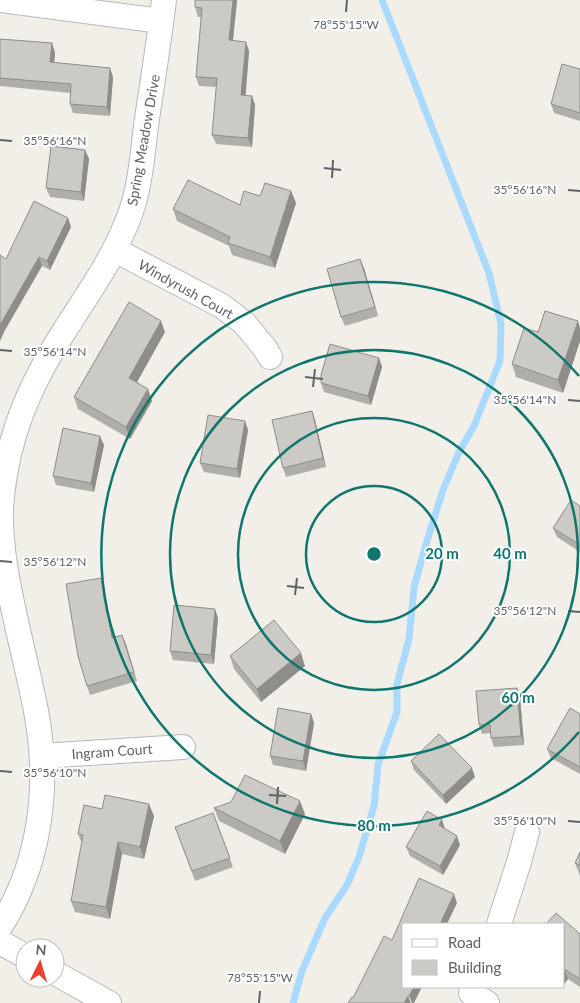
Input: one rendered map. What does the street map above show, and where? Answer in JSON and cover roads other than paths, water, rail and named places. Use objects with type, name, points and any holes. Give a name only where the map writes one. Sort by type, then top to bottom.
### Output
[{"type":"street","points":[[0,0],[163,10]]},
{"type":"street","name":"Spring Meadow Drive","points":[[0,927],[10,912],[28,868],[39,826],[43,793],[42,756],[36,711],[6,601],[1,510],[5,472],[14,434],[26,399],[45,364],[115,250],[129,219],[139,178],[163,10]]},
{"type":"street","name":"Windyrush Court","points":[[115,250],[222,306],[244,323],[270,357]]},
{"type":"street","name":"Ingram Court","points":[[42,756],[183,747]]},
{"type":"street","points":[[499,923],[527,832]]},
{"type":"street","points":[[0,942],[15,950]]},
{"type":"street","points":[[65,978],[110,1003]]},
{"type":"waterway","points":[[293,1003],[302,971],[325,918],[347,885],[359,857],[374,806],[378,765],[397,712],[397,684],[409,639],[414,587],[426,544],[443,490],[459,452],[474,426],[500,361],[501,324],[489,273],[382,0]]}]
